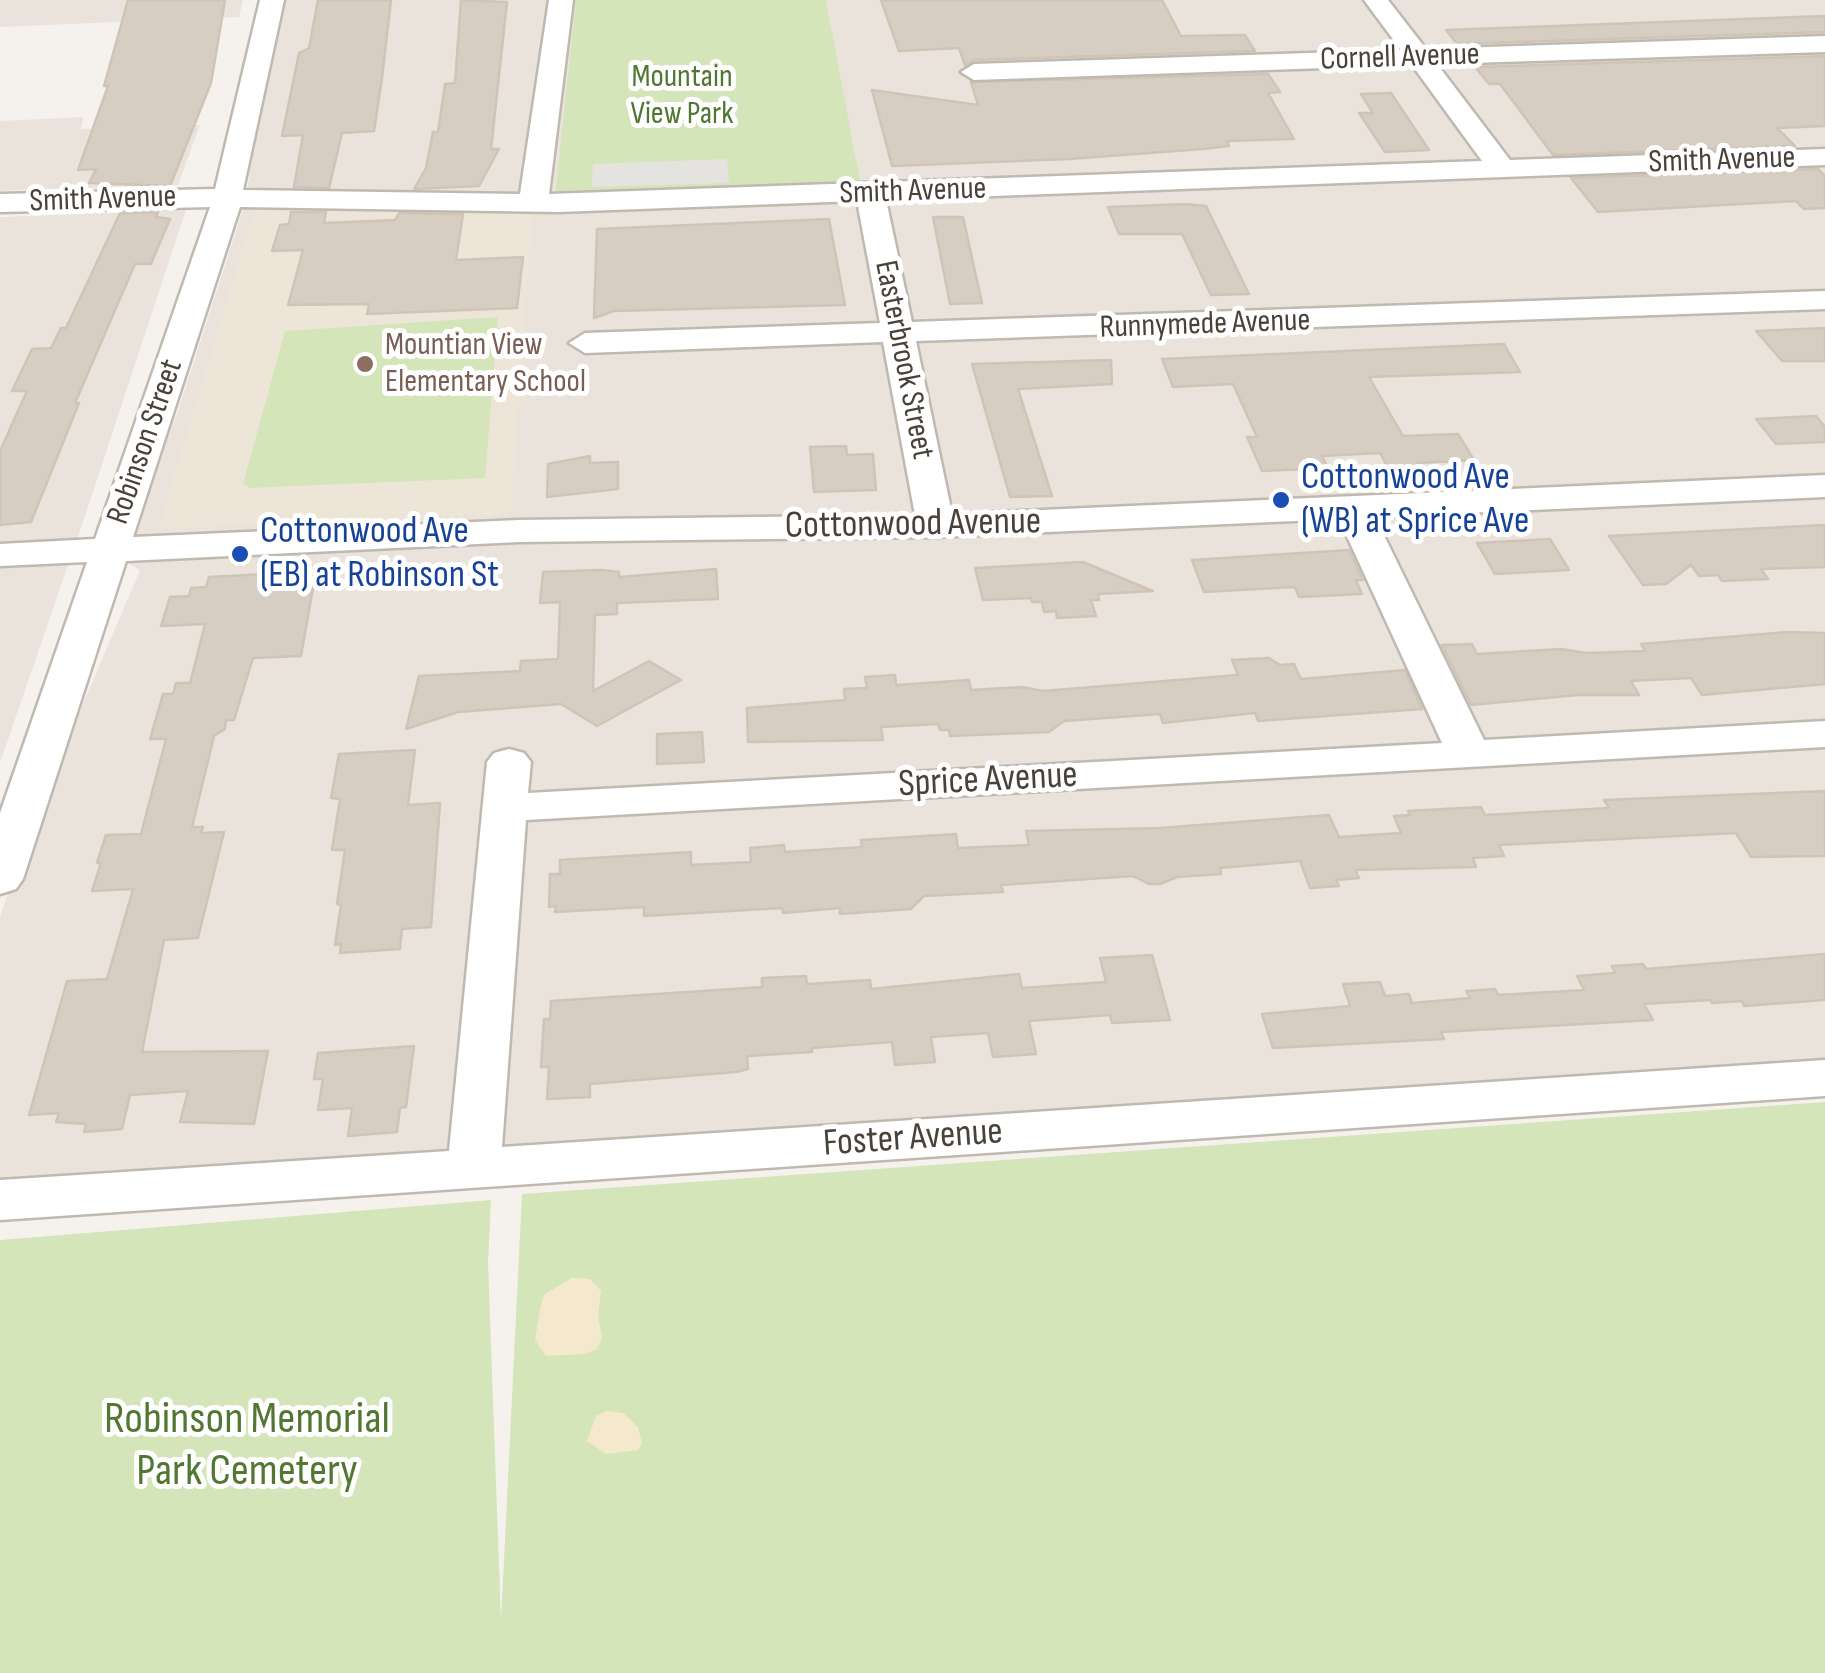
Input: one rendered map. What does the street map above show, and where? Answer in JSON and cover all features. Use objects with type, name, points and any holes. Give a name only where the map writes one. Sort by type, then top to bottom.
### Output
[{"type":"street","name":"Robinson Street","points":[[0,879],[228,198],[272,0]]},
{"type":"street","points":[[533,203],[561,0]]},
{"type":"street","points":[[1376,0],[1502,170]]},
{"type":"street","name":"Cornell Avenue","points":[[974,72],[1825,44]]},
{"type":"street","name":"Smith Avenue","points":[[0,203],[228,198],[533,203],[1825,158]]},
{"type":"street","name":"Easterbrook Street","points":[[870,193],[936,526]]},
{"type":"street","name":"Runnymede Avenue","points":[[585,343],[1825,300]]},
{"type":"street","name":"Cottonwood Avenue","points":[[0,555],[519,531],[936,526],[1825,486]]},
{"type":"street","points":[[1353,509],[1470,754]]},
{"type":"street","name":"Sprice Avenue","points":[[474,1169],[508,785],[1470,754],[1825,734]]},
{"type":"street","name":"Foster Avenue","points":[[0,1200],[1825,1078]]},
{"type":"shaded area","points":[[0,0],[243,0],[239,17],[0,27]]},
{"type":"shaded area","points":[[283,0],[1825,0],[1825,1077],[0,1210],[0,917],[34,819],[140,570],[119,558],[176,417],[245,203],[267,63]]},
{"type":"shaded area","points":[[83,117],[81,129],[200,125],[178,185],[0,191],[0,121]]},
{"type":"shaded area","points":[[727,159],[729,183],[592,187],[593,164]]},
{"type":"shaded area","points":[[186,210],[86,513],[0,763],[0,217]]},
{"type":"shaded area","name":"Mountian View Elementary School","points":[[254,211],[532,214],[511,513],[158,529]]},
{"type":"green space","name":"Mountain View Park","points":[[576,0],[826,0],[861,187],[555,197]]},
{"type":"green space","points":[[498,317],[485,478],[250,488],[243,484],[285,331]]},
{"type":"green space","name":"Robinson Memorial Park Cemetery","points":[[1825,1102],[1825,1673],[0,1673],[0,1240],[491,1200],[488,1263],[501,1620],[522,1194]]},
{"type":"sand","points":[[572,1278],[590,1279],[601,1291],[598,1316],[602,1337],[597,1349],[584,1354],[546,1356],[535,1340],[541,1304],[545,1294]]},
{"type":"sand","points":[[607,1411],[623,1413],[638,1427],[642,1443],[638,1450],[606,1454],[587,1441],[596,1416]]},
{"type":"building","points":[[128,0],[225,0],[211,83],[170,186],[89,183],[96,169],[78,170],[108,86],[104,86]]},
{"type":"building","points":[[318,0],[391,0],[382,78],[374,131],[342,133],[329,188],[294,187],[303,135],[282,136],[299,53],[309,48]]},
{"type":"building","points":[[461,0],[507,2],[491,149],[499,149],[479,186],[414,189],[426,168],[433,132],[438,132],[445,84],[455,83]]},
{"type":"building","points":[[881,0],[1162,0],[1181,36],[1245,35],[1255,51],[974,60],[965,65],[959,48],[899,51]]},
{"type":"building","points":[[1825,16],[1825,32],[1457,44],[1446,30]]},
{"type":"building","points":[[1825,56],[1825,126],[1777,128],[1795,146],[1553,155],[1500,84],[1489,84],[1475,67]]},
{"type":"building","points":[[1268,74],[1280,92],[1268,93],[1294,139],[1227,141],[1229,146],[1069,159],[892,166],[872,90],[978,105],[971,82]]},
{"type":"building","points":[[1391,93],[1429,150],[1385,152],[1359,113],[1373,113],[1361,94]]},
{"type":"building","points":[[1818,169],[1825,176],[1825,208],[1804,209],[1796,201],[1598,212],[1571,178]]},
{"type":"building","points":[[1206,206],[1249,294],[1211,295],[1182,234],[1119,234],[1108,207]]},
{"type":"building","points":[[158,212],[156,217],[170,219],[151,264],[135,264],[75,403],[79,403],[31,522],[0,525],[0,451],[27,391],[12,391],[32,349],[51,348],[61,328],[66,328],[120,213]]},
{"type":"building","points":[[291,212],[326,212],[324,223],[395,220],[399,213],[463,214],[456,260],[523,257],[517,308],[367,314],[369,304],[288,305],[303,250],[272,251],[280,225],[289,224]]},
{"type":"building","points":[[933,217],[963,217],[982,303],[950,304]]},
{"type":"building","points":[[829,219],[845,305],[614,311],[594,318],[597,229]]},
{"type":"building","points":[[1825,328],[1825,361],[1782,361],[1756,331]]},
{"type":"building","points":[[1504,344],[1520,372],[1369,377],[1403,436],[1458,434],[1474,460],[1418,463],[1421,469],[1390,471],[1380,453],[1322,456],[1328,468],[1262,471],[1247,437],[1257,437],[1233,384],[1173,387],[1162,359]]},
{"type":"building","points":[[1111,360],[1112,384],[1018,389],[1052,496],[1010,497],[972,364]]},
{"type":"building","points":[[1816,416],[1825,427],[1825,442],[1776,444],[1756,419]]},
{"type":"building","points":[[846,446],[847,455],[873,454],[876,490],[814,492],[810,447]]},
{"type":"building","points":[[590,456],[590,463],[618,462],[618,489],[547,497],[548,464]]},
{"type":"building","points":[[1825,525],[1825,567],[1761,569],[1768,579],[1722,581],[1718,575],[1699,576],[1691,565],[1666,584],[1643,585],[1609,536]]},
{"type":"building","points":[[1550,539],[1569,570],[1495,574],[1477,543]]},
{"type":"building","points":[[1349,550],[1363,580],[1356,580],[1362,594],[1299,597],[1295,587],[1204,592],[1192,560]]},
{"type":"building","points":[[1083,562],[1153,591],[1098,594],[1099,600],[1091,600],[1096,616],[1057,618],[1056,611],[1044,612],[1042,602],[1032,602],[1031,598],[983,600],[975,568]]},
{"type":"building","points":[[716,569],[718,599],[617,603],[617,614],[595,615],[593,691],[649,661],[681,680],[597,726],[561,704],[458,712],[406,729],[419,676],[520,671],[521,661],[558,659],[560,602],[540,603],[543,572],[600,570],[619,572],[619,577]]},
{"type":"building","points":[[265,574],[267,585],[314,582],[301,656],[253,658],[234,720],[226,720],[225,729],[214,736],[192,827],[203,827],[201,833],[224,832],[198,938],[164,940],[142,1052],[268,1051],[254,1124],[180,1122],[188,1091],[130,1095],[122,1129],[84,1132],[86,1124],[56,1122],[59,1113],[29,1115],[67,981],[107,979],[133,889],[92,891],[106,835],[141,834],[166,739],[150,739],[163,694],[173,694],[176,683],[190,683],[205,624],[161,626],[170,597],[189,596],[191,588],[206,587],[209,577]]},
{"type":"building","points":[[1788,632],[1825,633],[1825,684],[1702,695],[1691,678],[1631,681],[1639,695],[1578,695],[1471,705],[1442,645],[1472,644],[1477,654],[1561,649],[1586,653],[1645,651],[1641,644]]},
{"type":"building","points":[[1269,658],[1280,665],[1294,664],[1301,679],[1405,670],[1422,709],[1258,721],[1255,713],[1163,723],[1160,714],[1064,721],[1049,732],[950,736],[949,730],[940,730],[938,724],[881,727],[883,740],[748,742],[747,708],[845,700],[844,689],[867,688],[865,677],[895,675],[896,685],[969,680],[971,690],[1022,687],[1043,691],[1238,675],[1232,660]]},
{"type":"building","points":[[702,732],[704,762],[657,764],[657,734]]},
{"type":"building","points":[[415,750],[408,805],[440,803],[431,927],[402,929],[400,949],[340,953],[341,944],[335,945],[345,850],[332,850],[340,799],[331,798],[339,754]]},
{"type":"building","points":[[1825,791],[1825,856],[1751,857],[1736,833],[1499,845],[1504,856],[1473,858],[1476,867],[1355,870],[1359,878],[1336,880],[1339,886],[1310,888],[1300,861],[1220,868],[1221,874],[1177,877],[1160,884],[1149,884],[1133,876],[1001,885],[1003,892],[924,896],[911,909],[840,914],[840,908],[783,913],[782,908],[644,916],[644,907],[555,912],[556,906],[549,907],[550,874],[560,874],[560,860],[691,852],[691,865],[751,862],[750,848],[784,845],[785,852],[862,847],[861,840],[956,834],[958,848],[1029,845],[1026,831],[1160,828],[1329,815],[1339,837],[1401,833],[1394,816],[1410,815],[1408,811],[1481,807],[1485,815],[1609,808],[1604,800]]},
{"type":"building","points":[[1825,954],[1825,1000],[1744,1006],[1742,1001],[1710,1000],[1644,1004],[1653,1020],[1441,1032],[1444,1039],[1273,1048],[1262,1014],[1350,1006],[1343,984],[1380,982],[1385,996],[1409,994],[1412,1003],[1470,998],[1466,991],[1495,989],[1498,995],[1584,990],[1577,976],[1615,973],[1612,966],[1643,964],[1646,969]]},
{"type":"building","points":[[1152,955],[1170,1020],[1112,1023],[1110,1015],[1029,1021],[1036,1054],[993,1057],[988,1033],[931,1037],[935,1062],[895,1065],[892,1042],[812,1048],[812,1052],[747,1056],[748,1069],[736,1072],[590,1084],[590,1097],[547,1099],[549,1067],[541,1067],[544,1019],[550,1019],[551,1001],[762,987],[762,978],[806,976],[807,984],[870,980],[871,989],[1019,974],[1022,988],[1106,982],[1100,958]]},
{"type":"building","points":[[414,1046],[406,1107],[400,1108],[397,1132],[348,1136],[352,1108],[318,1110],[323,1079],[314,1079],[318,1053]]},
{"type":"place","name":"Mountian View Elementary School","points":[[365,364]]},
{"type":"place","name":"Cottonwood Ave (WB) at Sprice Ave","points":[[1281,500]]},
{"type":"place","name":"Cottonwood Ave (EB) at Robinson St","points":[[240,554]]}]
